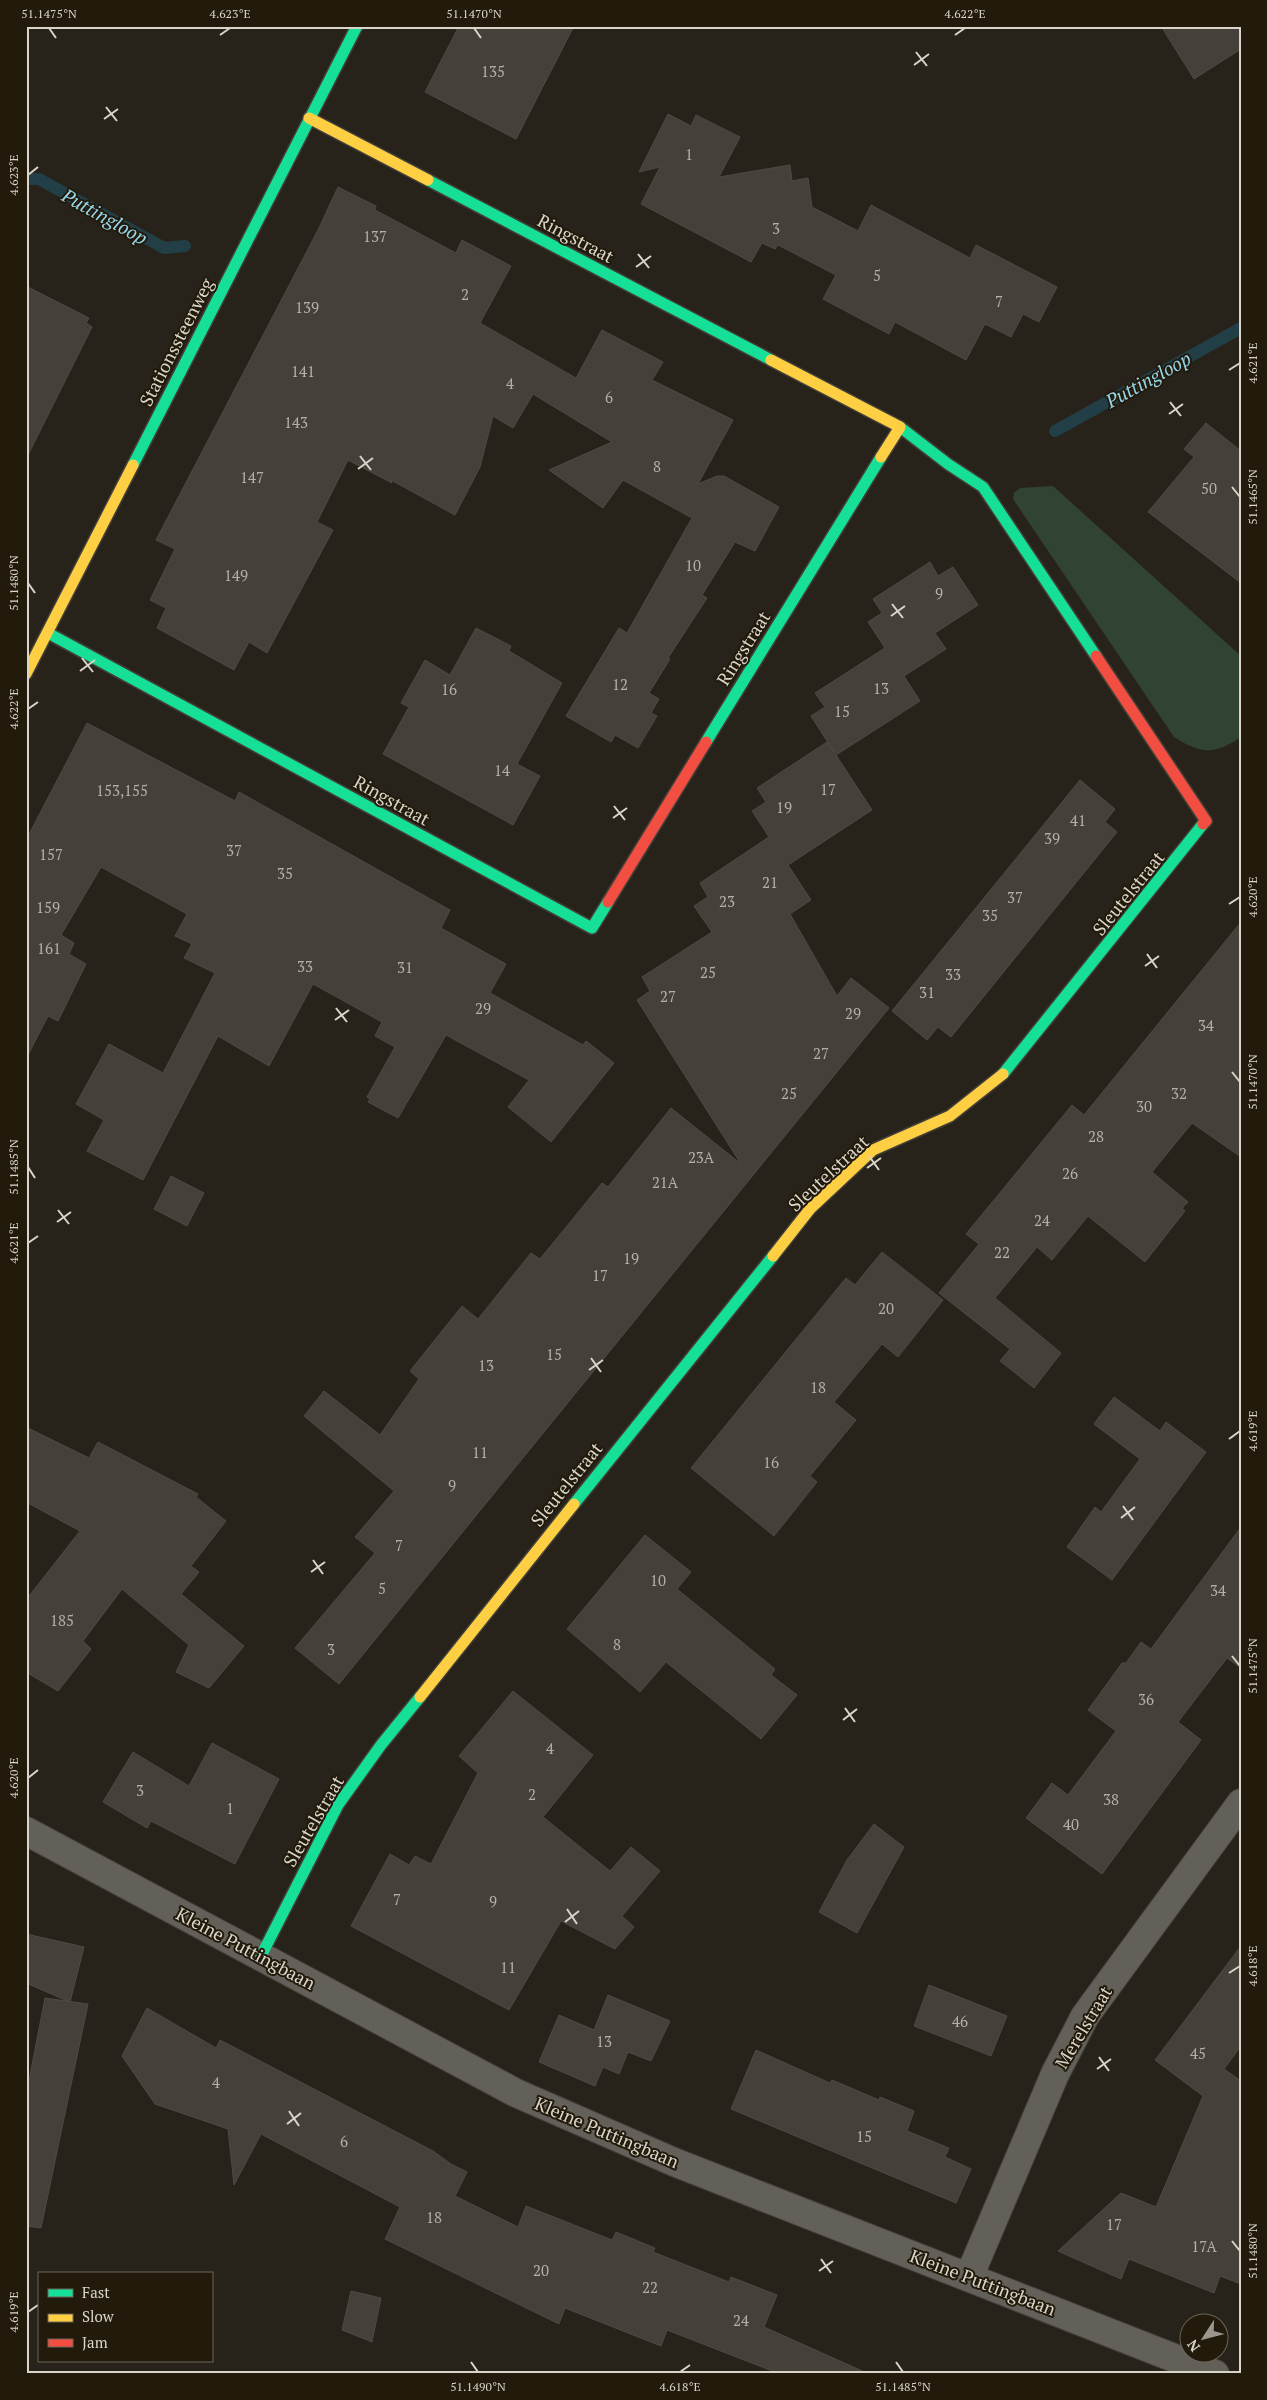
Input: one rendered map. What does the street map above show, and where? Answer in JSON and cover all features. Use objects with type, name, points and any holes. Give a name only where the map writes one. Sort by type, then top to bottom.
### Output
[{"type":"street","name":"Stationssteenweg","points":[[26,674],[357,26]]},
{"type":"street","name":"Ringstraat","points":[[48,633],[592,928],[900,427],[309,118]]},
{"type":"street","name":"Sleutelstraat","points":[[261,1956],[338,1805],[381,1745],[810,1209],[873,1150],[950,1116],[1009,1070],[1206,821],[983,487],[948,464],[900,427]]},
{"type":"street","name":"Merelstraat","points":[[970,2277],[1055,2074],[1085,2016],[1241,1803]]},
{"type":"street","name":"Kleine Puttingbaan","points":[[26,1831],[516,2093],[674,2162],[1215,2374]]},
{"type":"green space","points":[[1053,486],[1241,656],[1241,737],[1223,747],[1208,750],[1192,747],[1174,737],[1013,499],[1014,493],[1020,488]]},
{"type":"building","points":[[459,26],[574,26],[516,139],[425,92]]},
{"type":"building","points":[[1161,26],[1241,26],[1241,49],[1194,79]]},
{"type":"building","points":[[668,114],[691,126],[696,115],[740,137],[719,177],[790,165],[792,181],[808,178],[812,207],[858,231],[871,205],[970,258],[976,245],[1057,287],[1039,322],[1023,314],[1011,337],[985,324],[966,360],[895,322],[889,334],[823,299],[836,275],[778,245],[775,249],[762,243],[751,262],[641,204],[660,167],[639,172]]},
{"type":"building","points":[[338,187],[376,206],[375,210],[456,253],[462,240],[511,266],[480,323],[576,378],[602,330],[663,362],[652,380],[733,420],[698,484],[717,476],[724,476],[779,507],[755,551],[735,542],[702,595],[707,598],[668,658],[670,659],[649,693],[659,699],[651,713],[657,716],[638,748],[615,735],[611,742],[566,716],[619,628],[627,633],[692,518],[623,480],[603,508],[549,470],[612,442],[533,394],[513,428],[493,416],[480,467],[455,515],[391,480],[392,483],[348,460],[317,522],[333,530],[267,653],[249,642],[234,670],[157,628],[166,608],[150,600],[175,549],[156,540],[318,230]]},
{"type":"building","points":[[26,286],[89,318],[86,323],[92,327],[26,459]]},
{"type":"building","points":[[1206,423],[1241,451],[1241,583],[1148,512],[1194,457],[1184,449]]},
{"type":"building","points":[[930,562],[938,576],[953,567],[978,605],[935,633],[946,649],[904,676],[920,701],[836,755],[872,810],[788,865],[811,900],[790,914],[837,996],[851,978],[889,1008],[339,1684],[295,1648],[375,1553],[355,1537],[394,1491],[304,1416],[324,1391],[380,1435],[419,1379],[410,1371],[462,1306],[478,1319],[531,1253],[540,1259],[602,1183],[608,1187],[671,1108],[741,1164],[637,1000],[650,991],[642,977],[712,932],[694,906],[708,897],[700,883],[769,837],[752,811],[766,802],[757,788],[827,742],[834,752],[811,716],[825,707],[815,693],[885,648],[868,622],[882,613],[873,599]]},
{"type":"building","points":[[476,628],[511,646],[509,651],[562,683],[517,764],[540,776],[513,825],[383,754],[409,707],[401,703],[425,660],[450,675]]},
{"type":"building","points":[[87,723],[235,801],[239,792],[450,910],[441,928],[506,964],[490,993],[583,1045],[586,1041],[614,1063],[551,1142],[508,1107],[529,1080],[446,1035],[398,1118],[368,1102],[370,1099],[367,1097],[395,1047],[375,1036],[382,1022],[313,984],[269,1066],[218,1036],[143,1180],[87,1151],[104,1120],[76,1104],[109,1044],[163,1073],[215,973],[184,958],[192,944],[175,936],[187,914],[101,867],[61,935],[74,943],[69,954],[86,964],[58,1021],[48,1016],[26,1059],[26,840]]},
{"type":"building","points":[[1080,780],[1115,809],[1105,822],[1117,832],[951,1037],[938,1027],[927,1040],[892,1011]]},
{"type":"building","points":[[1241,922],[1241,1157],[1192,1123],[1152,1172],[1188,1202],[1182,1208],[1185,1211],[1145,1262],[1088,1216],[1052,1260],[1037,1247],[995,1298],[1061,1353],[1034,1388],[1000,1361],[1010,1349],[939,1293],[979,1244],[966,1234],[1072,1105],[1084,1115]]},
{"type":"building","points":[[171,1176],[204,1193],[187,1226],[154,1209]]},
{"type":"building","points":[[882,1252],[943,1300],[898,1357],[882,1344],[834,1402],[856,1420],[810,1476],[817,1482],[774,1536],[691,1468],[846,1278],[855,1285]]},
{"type":"building","points":[[1114,1397],[1160,1431],[1166,1422],[1206,1452],[1112,1580],[1067,1547],[1095,1507],[1101,1512],[1140,1459],[1094,1424]]},
{"type":"building","points":[[26,1427],[89,1458],[98,1442],[198,1494],[196,1497],[226,1521],[191,1566],[199,1572],[181,1594],[244,1646],[209,1688],[176,1672],[189,1645],[122,1589],[83,1641],[91,1649],[58,1691],[26,1672],[26,1600],[80,1531],[26,1502]]},
{"type":"building","points":[[1241,1527],[1241,1668],[1227,1658],[1178,1722],[1201,1740],[1102,1874],[1026,1818],[1052,1783],[1068,1795],[1116,1731],[1088,1710],[1122,1663],[1126,1663],[1141,1642],[1151,1649]]},
{"type":"building","points":[[645,1535],[691,1572],[677,1589],[775,1669],[771,1675],[797,1695],[761,1739],[666,1662],[640,1692],[567,1629]]},
{"type":"building","points":[[513,1691],[593,1755],[543,1817],[610,1871],[631,1847],[660,1871],[622,1916],[634,1927],[615,1949],[561,1921],[509,2010],[351,1926],[390,1854],[409,1865],[415,1856],[431,1864],[478,1773],[459,1756]]},
{"type":"building","points":[[212,1743],[279,1779],[235,1864],[151,1821],[147,1828],[103,1802],[133,1752],[189,1786]]},
{"type":"building","points":[[874,1824],[904,1847],[857,1933],[819,1912],[847,1860]]},
{"type":"building","points":[[26,1934],[84,1947],[70,2002],[26,1983]]},
{"type":"building","points":[[1241,1946],[1241,2046],[1224,2069],[1241,2081],[1241,2284],[1220,2276],[1214,2293],[1129,2259],[1121,2279],[1058,2251],[1121,2193],[1156,2207],[1203,2096],[1155,2060]]},
{"type":"building","points":[[929,1985],[1007,2016],[991,2056],[914,2026]]},
{"type":"building","points":[[608,1995],[670,2021],[651,2061],[628,2052],[619,2074],[603,2067],[595,2086],[539,2062],[559,2015],[594,2030]]},
{"type":"building","points":[[45,1998],[88,2004],[41,2228],[26,2226],[26,2096]]},
{"type":"building","points":[[147,2008],[216,2048],[220,2040],[433,2151],[451,2164],[467,2172],[455,2196],[518,2227],[526,2206],[612,2240],[616,2232],[655,2248],[653,2252],[729,2282],[731,2277],[777,2295],[764,2327],[869,2374],[780,2374],[667,2330],[661,2346],[565,2308],[559,2324],[385,2239],[400,2207],[261,2134],[234,2185],[228,2129],[155,2104],[122,2056]]},
{"type":"building","points":[[756,2050],[830,2083],[832,2080],[879,2100],[880,2097],[914,2111],[907,2131],[949,2148],[945,2157],[971,2169],[956,2203],[731,2109]]},
{"type":"building","points":[[351,2291],[381,2298],[372,2342],[342,2330]]},
{"type":"waterway","name":"Puttingloop","points":[[26,179],[39,179],[164,248],[185,246]]},
{"type":"waterway","name":"Puttingloop","points":[[1055,431],[1241,328]]},
{"type":"traffic: fast","points":[[133,465],[357,26]]},
{"type":"traffic: fast","points":[[428,180],[771,360]]},
{"type":"traffic: fast","points":[[900,427],[948,464],[983,487],[1096,656]]},
{"type":"traffic: fast","points":[[706,742],[881,457]]},
{"type":"traffic: fast","points":[[48,633],[592,928],[608,902]]},
{"type":"traffic: fast","points":[[1003,1074],[1203,824]]},
{"type":"traffic: fast","points":[[574,1504],[773,1256]]},
{"type":"traffic: fast","points":[[261,1956],[338,1805],[381,1745],[420,1697]]},
{"type":"traffic: slow","points":[[309,118],[428,180]]},
{"type":"traffic: slow","points":[[771,360],[900,427],[881,457]]},
{"type":"traffic: slow","points":[[26,674],[133,465]]},
{"type":"traffic: slow","points":[[773,1256],[810,1209],[873,1150],[950,1116],[1003,1074]]},
{"type":"traffic: slow","points":[[420,1697],[574,1504]]},
{"type":"traffic: jam","points":[[1096,656],[1206,821],[1203,824]]},
{"type":"traffic: jam","points":[[608,902],[706,742]]}]
